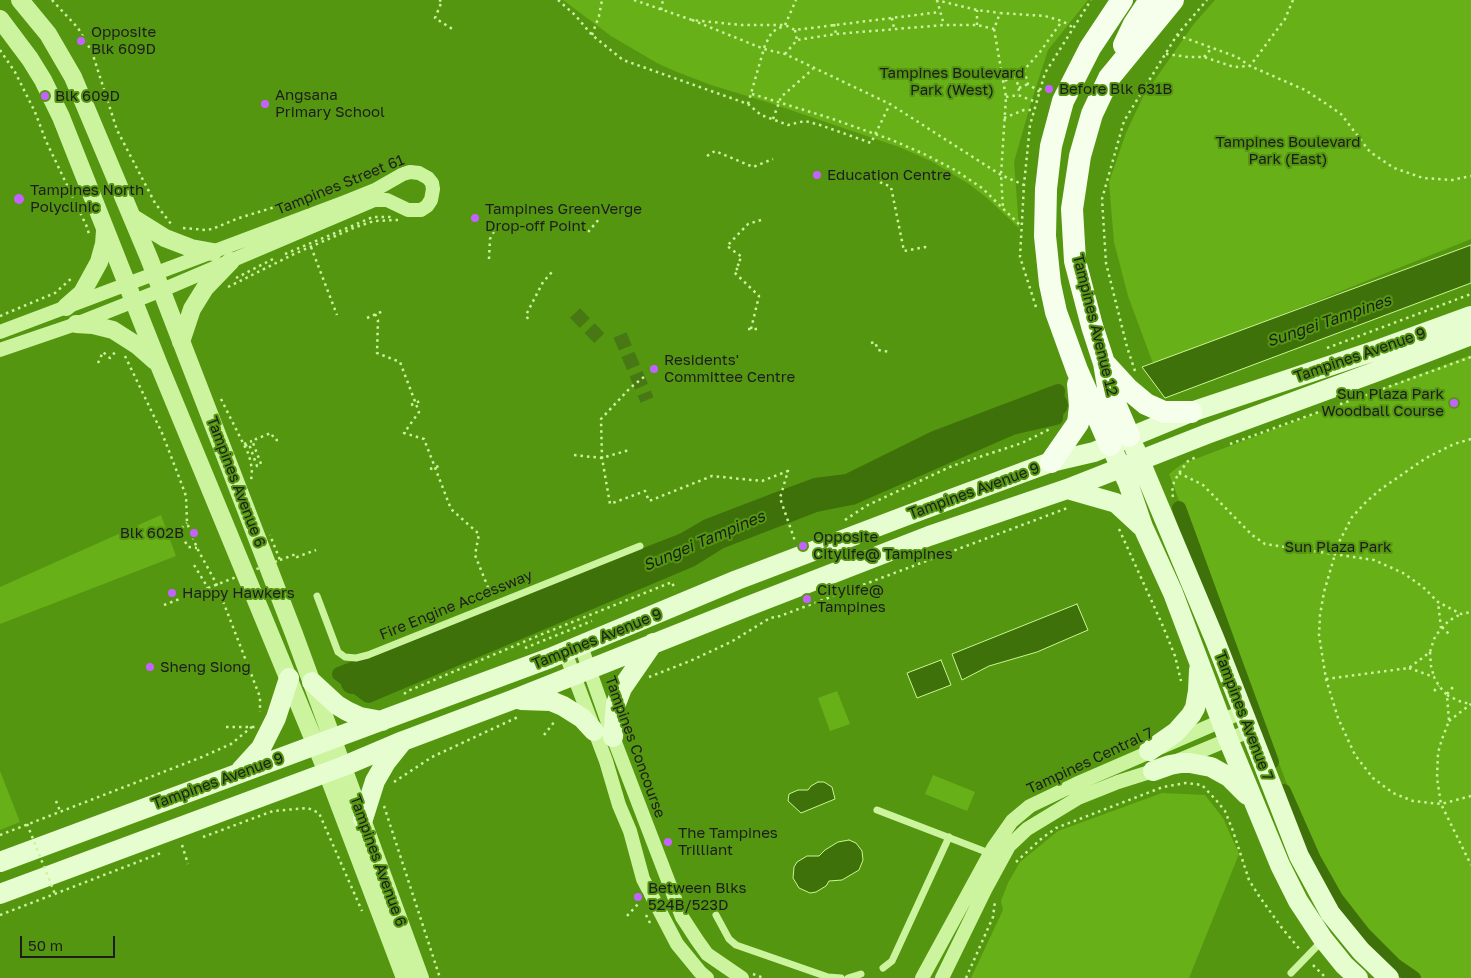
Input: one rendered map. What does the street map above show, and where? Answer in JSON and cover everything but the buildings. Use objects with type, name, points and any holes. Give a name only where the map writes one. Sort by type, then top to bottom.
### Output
[{"type":"main road","name":"Tampines Avenue 12","points":[[1119,441],[1077,370],[1056,312],[1050,284],[1045,236],[1046,189],[1051,146],[1062,101],[1090,48],[1122,0]]},
{"type":"main road","points":[[1109,78],[1134,24],[1150,0]]},
{"type":"main road","name":"Tampines Avenue 12","points":[[1119,441],[1104,363],[1075,261],[1072,209],[1080,156],[1092,114],[1109,78],[1173,0]]},
{"type":"main road","name":"Tampines Avenue 9","points":[[0,862],[573,649],[746,577],[908,515],[1051,462],[1094,452],[1191,412],[1383,348],[1471,316]]},
{"type":"main road","name":"Tampines Avenue 9","points":[[0,894],[336,769],[403,741],[517,708],[581,672],[929,536],[1071,498],[1121,467],[1471,335]]},
{"type":"main road","name":"Tampines Avenue 9","points":[[1104,363],[1128,389],[1146,404],[1164,412],[1191,412]]},
{"type":"main road","points":[[1051,462],[1078,423],[1080,406],[1077,370]]},
{"type":"main road","name":"Tampines Avenue 7","points":[[1119,441],[1140,460],[1214,640],[1299,856],[1319,895],[1346,934],[1389,978]]},
{"type":"main road","name":"Tampines Avenue 7","points":[[1119,441],[1121,467],[1143,527],[1173,593],[1272,849],[1293,892],[1323,939],[1344,965],[1358,978]]},
{"type":"main road","points":[[1071,498],[1116,503],[1143,527]]},
{"type":"main road","points":[[517,708],[551,701],[582,718],[603,734],[622,688],[653,644]]},
{"type":"main road","points":[[1149,751],[1176,732],[1191,715],[1199,682],[1197,656]]},
{"type":"main road","points":[[238,774],[261,748],[276,718],[289,678]]},
{"type":"main road","points":[[312,682],[336,705],[360,717],[382,721]]},
{"type":"main road","points":[[363,819],[375,781],[386,762],[403,741]]},
{"type":"main road","points":[[1153,771],[1181,763],[1210,766],[1230,776],[1254,802]]},
{"type":"street","name":"Tampines Avenue 6","points":[[20,0],[48,34],[73,78],[133,218],[312,682],[324,741]]},
{"type":"street","name":"Tampines Avenue 6","points":[[0,19],[30,59],[54,101],[159,365],[289,678],[324,741],[336,769],[405,978]]},
{"type":"street","name":"Tampines Street 61","points":[[0,332],[345,202],[375,190],[410,172],[420,172],[437,188],[431,200],[421,210],[408,210],[387,200],[374,200],[134,302],[0,350]]},
{"type":"street","points":[[133,218],[165,238],[191,248],[213,252]]},
{"type":"street","points":[[66,307],[82,293],[99,262],[104,244],[105,228]]},
{"type":"street","points":[[181,342],[192,309],[205,288],[231,261]]},
{"type":"street","points":[[76,324],[92,325],[113,330],[138,346],[159,365]]},
{"type":"street","name":"Tampines Concourse","points":[[573,649],[603,734],[682,916],[707,954],[746,976]]},
{"type":"street","name":"Tampines Concourse","points":[[581,672],[603,734],[643,879],[677,944],[707,978]]},
{"type":"street","name":"Tampines Central 7","points":[[922,978],[990,853],[1012,821],[1030,806],[1149,751],[1225,730],[1246,722]]},
{"type":"street","name":"Tampines Central 7","points":[[942,978],[984,890],[1008,846],[1027,829],[1078,798],[1118,782],[1153,771],[1225,730],[1246,722]]},
{"type":"street","name":"Tampines Avenue 6","points":[[336,769],[363,819],[420,978]]},
{"type":"lane","name":"Fire Engine Accessway","points":[[317,596],[338,652],[345,657],[356,658],[368,655],[640,546]]},
{"type":"lane","points":[[877,810],[990,853]]},
{"type":"lane","points":[[882,968],[892,960],[949,837]]},
{"type":"lane","points":[[716,915],[729,939],[736,945],[828,977],[841,978]]},
{"type":"lane","points":[[1291,973],[1323,939]]},
{"type":"lane","points":[[848,978],[861,974]]},
{"type":"path","points":[[52,1],[57,0]]},
{"type":"path","points":[[439,0],[442,1],[435,18],[454,30]]},
{"type":"path","points":[[558,0],[575,15],[592,35],[623,60],[748,104],[761,115],[788,125],[805,121],[870,143],[890,104]]},
{"type":"path","points":[[592,35],[599,16],[602,0]]},
{"type":"path","points":[[634,0],[692,20],[764,49],[785,54],[813,69],[890,104],[1001,175],[1024,185]]},
{"type":"path","points":[[661,10],[663,0]]},
{"type":"path","points":[[748,104],[764,49],[772,32],[785,25],[796,0]]},
{"type":"path","points":[[944,25],[937,0],[977,10],[1045,16],[1074,28]]},
{"type":"path","points":[[1136,374],[1127,347],[1106,263],[1102,199],[1124,121],[1177,35],[1207,0]]},
{"type":"path","points":[[1166,54],[1204,57],[1234,67],[1250,66],[1286,19],[1292,0]]},
{"type":"path","points":[[52,1],[78,28],[92,52],[117,130],[154,204],[172,225]]},
{"type":"path","points":[[977,10],[977,25]]},
{"type":"path","points":[[692,20],[741,25],[785,25],[795,30],[940,12]]},
{"type":"path","points":[[1000,13],[994,29],[1005,81],[1006,97],[1001,175],[1003,208]]},
{"type":"path","points":[[892,18],[894,28]]},
{"type":"path","points":[[1005,81],[1024,70],[1062,22]]},
{"type":"path","points":[[834,24],[836,34]]},
{"type":"path","points":[[785,54],[797,40],[836,34],[944,25],[977,25],[994,29]]},
{"type":"path","points":[[795,30],[797,40]]},
{"type":"path","points":[[1177,35],[1237,57],[1250,66],[1305,90],[1328,104],[1341,114],[1370,152],[1394,168],[1423,178],[1452,180],[1471,176]]},
{"type":"path","points":[[1204,57],[1212,48]]},
{"type":"path","points":[[0,50],[15,72],[35,112],[46,141],[87,227],[90,242]]},
{"type":"path","points":[[773,119],[781,97],[813,69]]},
{"type":"path","points":[[1024,70],[1028,84],[1040,92]]},
{"type":"path","points":[[1015,76],[1019,88],[1018,95]]},
{"type":"path","points":[[1019,88],[1028,84]]},
{"type":"path","points":[[752,94],[874,133],[924,154],[955,170],[982,188],[1022,227]]},
{"type":"path","points":[[1006,97],[1018,95],[1037,102]]},
{"type":"path","points":[[1004,118],[1024,110],[1034,110]]},
{"type":"path","points":[[707,156],[715,151],[753,167],[773,159]]},
{"type":"path","points":[[180,227],[212,229],[239,218],[314,195],[385,169]]},
{"type":"path","points":[[880,182],[891,188],[904,252],[925,246],[928,249]]},
{"type":"path","points":[[222,291],[311,247],[374,221],[387,219],[403,220],[373,217],[271,260],[228,282]]},
{"type":"path","points":[[588,232],[600,218]]},
{"type":"path","points":[[758,329],[750,329],[759,296],[734,272],[740,266],[737,264],[742,258],[727,246],[748,224],[761,220]]},
{"type":"path","points":[[489,259],[490,239],[497,225]]},
{"type":"path","points":[[311,247],[337,315]]},
{"type":"path","points":[[0,316],[55,293],[78,271]]},
{"type":"path","points":[[528,319],[526,315],[543,282],[552,272]]},
{"type":"path","points":[[367,318],[383,311]]},
{"type":"path","points":[[375,314],[378,320],[377,353],[400,362],[419,412],[404,433],[424,439],[451,509],[479,534],[475,555],[489,590]]},
{"type":"path","points":[[871,343],[875,342],[878,350],[890,352]]},
{"type":"path","points":[[113,343],[127,359],[162,433],[186,496],[187,523],[197,548],[216,583],[257,688],[260,697],[260,713]]},
{"type":"path","points":[[98,363],[103,352],[110,358],[118,348]]},
{"type":"path","points":[[1227,445],[1471,356]]},
{"type":"path","points":[[644,377],[630,388],[601,419],[602,458],[610,504],[645,491],[649,501],[712,476],[762,481],[788,470],[780,498],[794,541]]},
{"type":"path","points":[[220,398],[245,445],[252,469],[251,482]]},
{"type":"path","points":[[411,405],[420,401]]},
{"type":"path","points":[[245,445],[249,444],[257,466],[261,464],[253,443],[256,439],[272,433],[274,440],[281,440]]},
{"type":"path","points":[[1471,439],[1454,444],[1434,454],[1373,496],[1352,517],[1342,534],[1335,553],[1324,592],[1320,615],[1320,646],[1326,679],[1344,734],[1355,755],[1373,778],[1388,790],[1406,799],[1426,803],[1440,804],[1471,796]]},
{"type":"path","points":[[245,445],[252,441]]},
{"type":"path","points":[[574,455],[602,458],[629,450]]},
{"type":"path","points":[[1200,455],[1188,461],[1179,473],[1203,485],[1256,539],[1268,545],[1374,560],[1392,567],[1423,586],[1438,602],[1462,614]]},
{"type":"path","points":[[430,469],[439,466]]},
{"type":"path","points":[[648,677],[690,661],[731,642],[770,618],[780,616],[1070,507],[1071,498]]},
{"type":"path","points":[[187,523],[182,528],[182,536],[188,546],[197,548]]},
{"type":"path","points":[[1114,523],[1120,530],[1166,632],[1175,656],[1182,686]]},
{"type":"path","points":[[270,534],[280,560]]},
{"type":"path","points":[[177,538],[182,536]]},
{"type":"path","points":[[164,606],[296,554],[297,557],[316,550]]},
{"type":"path","points":[[194,565],[208,588]]},
{"type":"path","points":[[402,696],[408,691],[540,634],[672,582],[675,590]]},
{"type":"path","points":[[484,592],[493,588]]},
{"type":"path","points":[[1438,602],[1442,628],[1450,634]]},
{"type":"path","points":[[1470,704],[1457,701],[1439,686],[1430,666],[1430,652],[1433,641],[1451,619],[1471,612]]},
{"type":"path","points":[[1409,668],[1430,652]]},
{"type":"path","points":[[1326,679],[1409,668],[1434,676]]},
{"type":"path","points":[[1434,691],[1439,686]]},
{"type":"path","points":[[1453,687],[1447,694],[1449,721],[1438,753],[1437,778],[1440,804],[1471,865]]},
{"type":"path","points":[[1449,721],[1470,704]]},
{"type":"path","points":[[392,784],[432,757],[517,708]]},
{"type":"path","points":[[544,736],[556,719],[549,718]]},
{"type":"path","points":[[0,834],[209,754],[231,744],[253,726],[257,720]]},
{"type":"path","points":[[226,727],[253,726]]},
{"type":"path","points":[[1011,868],[1023,855],[1056,828],[1163,787],[1186,783],[1202,785],[1210,792],[1224,811],[1233,831],[1249,880],[1258,896],[1306,957],[1326,978]]},
{"type":"path","points":[[56,801],[60,812]]},
{"type":"path","points":[[383,804],[440,978]]},
{"type":"path","points":[[199,839],[273,812],[308,808],[319,813],[362,911]]},
{"type":"path","points":[[27,824],[55,894]]},
{"type":"path","points":[[175,847],[190,842]]},
{"type":"path","points":[[182,845],[188,864]]},
{"type":"path","points":[[0,914],[169,850]]},
{"type":"path","points":[[966,978],[993,917],[995,898]]},
{"type":"path","points":[[627,916],[641,901]]},
{"type":"path","points":[[746,976],[764,978]]},
{"type":"green space","name":"Tampines Boulevard Park (West)","points":[[563,0],[1088,0],[1048,50],[1030,106],[1014,162],[1019,228],[969,184],[931,161],[899,147],[677,72],[657,63],[611,36]]},
{"type":"green space","name":"Tampines Boulevard Park (East)","points":[[1215,0],[1471,0],[1471,239],[1154,366],[1128,296],[1114,242],[1109,182],[1126,133],[1143,97],[1193,25]]},
{"type":"green space","name":"Sun Plaza Park","points":[[1471,355],[1471,978],[1419,978],[1382,949],[1363,928],[1338,895],[1319,863],[1301,821],[1169,474],[1182,464]]},
{"type":"green space","points":[[161,515],[176,556],[0,624],[0,587]]},
{"type":"green space","points":[[837,691],[850,724],[830,731],[818,698]]},
{"type":"green space","points":[[0,771],[20,822],[0,830]]},
{"type":"green space","points":[[933,775],[975,792],[967,811],[925,794]]},
{"type":"green space","points":[[1162,793],[1205,795],[1223,818],[1239,854],[1189,978],[971,978],[1003,910],[1001,901],[1008,883],[1020,862],[1058,831]]},
{"type":"water","points":[[1471,245],[1471,283],[1165,398],[1142,367]]},
{"type":"water","points":[[1077,604],[1088,630],[1037,652],[989,666],[962,680],[952,654]]},
{"type":"water","points":[[941,660],[951,685],[917,698],[907,673]]},
{"type":"water","points":[[818,782],[824,782],[832,787],[835,799],[801,813],[788,801],[789,794],[798,790],[808,790]]},
{"type":"water","points":[[849,840],[856,843],[862,851],[863,860],[859,870],[842,880],[829,881],[826,886],[816,892],[810,893],[799,888],[793,878],[794,867],[797,862],[807,856],[819,856],[838,842]]},
{"type":"waterway","name":"Sungei Tampines","points":[[1058,391],[1056,418],[1012,428],[852,498],[816,505],[720,542],[691,560],[368,696],[339,674],[683,540],[707,526],[780,498],[815,485],[847,481],[934,438],[1058,391]]},
{"type":"waterway","name":"Sungei Tampines","points":[[352,683],[684,552],[712,536],[789,505],[820,500],[881,476],[939,448],[1057,405]]},
{"type":"waterway","points":[[1179,508],[1272,762]]},
{"type":"waterway","points":[[1284,791],[1314,859],[1336,898],[1364,934],[1395,965],[1414,978]]},
{"type":"tunnel","points":[[575,313],[604,343]]},
{"type":"tunnel","points":[[620,335],[647,400]]},
{"type":"place","name":"Opposite Blk 609D","points":[[81,41]]},
{"type":"place","name":"Before Blk 631B","points":[[1049,89]]},
{"type":"place","name":"Blk 609D","points":[[45,96]]},
{"type":"place","name":"Angsana Primary School","points":[[265,104]]},
{"type":"place","name":"Education Centre","points":[[817,175]]},
{"type":"place","name":"Tampines North Polyclinic","points":[[19,199]]},
{"type":"place","name":"Tampines GreenVerge Drop-off Point","points":[[475,218]]},
{"type":"place","name":"Residents' Committee Centre","points":[[654,369]]},
{"type":"place","name":"Sun Plaza Park Woodball Course","points":[[1454,403]]},
{"type":"place","name":"Blk 602B","points":[[194,533]]},
{"type":"place","name":"Opposite Citylife@ Tampines","points":[[803,546]]},
{"type":"place","name":"Happy Hawkers","points":[[172,593]]},
{"type":"place","name":"Citylife@ Tampines","points":[[807,599]]},
{"type":"place","name":"Sheng Siong","points":[[150,667]]},
{"type":"place","name":"The Tampines Trilliant","points":[[668,842]]},
{"type":"place","name":"Between Blks 524B/523D","points":[[638,897]]}]
